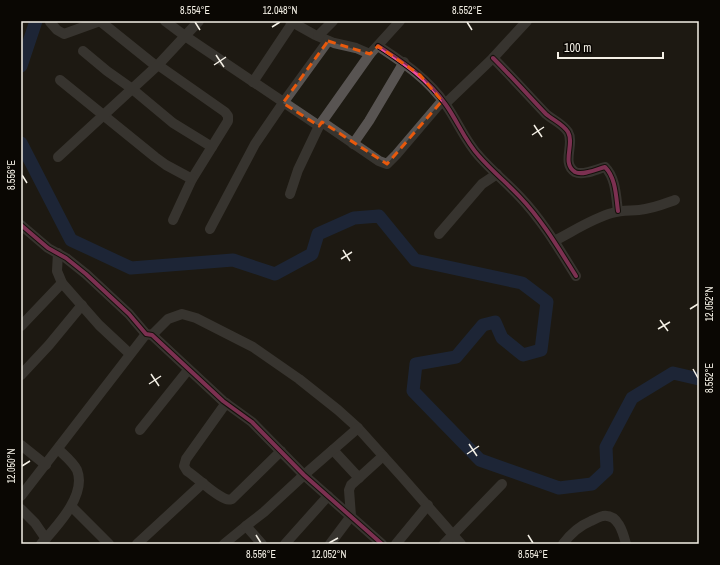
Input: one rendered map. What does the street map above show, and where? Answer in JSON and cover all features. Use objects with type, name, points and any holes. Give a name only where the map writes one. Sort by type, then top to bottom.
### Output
[{"type":"street","points":[[50,22],[57,30],[64,34],[100,21],[157,65],[225,112],[228,116],[228,121],[192,179],[173,220]]},
{"type":"street","points":[[165,21],[283,102],[379,161],[387,164],[443,102],[493,58],[527,21]]},
{"type":"street","points":[[58,157],[157,65],[198,21]]},
{"type":"street","points":[[318,36],[333,21]]},
{"type":"street","points":[[290,194],[298,170],[320,124],[370,54],[400,21]]},
{"type":"street","points":[[253,82],[291,22],[318,36],[370,54]]},
{"type":"street","points":[[210,229],[256,144],[283,102],[328,40]]},
{"type":"street","points":[[378,46],[404,62],[420,75],[443,102],[471,147],[479,157],[521,197],[554,241],[576,276]]},
{"type":"street","points":[[83,51],[173,123],[212,146]]},
{"type":"street","points":[[493,58],[515,79],[547,114],[567,131],[570,138],[568,163],[575,172],[581,173],[605,168],[609,171],[613,180],[618,211]]},
{"type":"street","points":[[353,144],[404,62]]},
{"type":"street","points":[[60,80],[155,158],[192,179]]},
{"type":"street","points":[[439,234],[476,190],[497,174]]},
{"type":"street","points":[[554,241],[594,220],[618,211],[650,208],[675,200]]},
{"type":"street","points":[[21,226],[48,248],[66,258],[86,274],[188,370],[226,403],[252,422],[304,475],[382,544]]},
{"type":"street","points":[[58,254],[57,271],[62,282],[99,325],[130,354]]},
{"type":"street","points":[[21,326],[62,282]]},
{"type":"street","points":[[21,375],[49,345],[82,305]]},
{"type":"street","points":[[21,496],[130,354],[149,334],[168,319],[182,314],[196,318],[253,347],[299,379],[327,401],[358,428],[428,505],[461,544]]},
{"type":"street","points":[[140,430],[188,370]]},
{"type":"street","points":[[226,403],[186,459],[184,466],[187,471],[226,500],[232,499],[281,451]]},
{"type":"street","points":[[224,544],[264,512],[358,428]]},
{"type":"street","points":[[21,445],[46,465]]},
{"type":"street","points":[[21,508],[35,523],[43,542],[72,507],[78,491],[80,480],[76,468],[58,449]]},
{"type":"street","points":[[333,450],[359,478]]},
{"type":"street","points":[[330,544],[351,516],[350,487],[383,456]]},
{"type":"street","points":[[137,544],[203,483]]},
{"type":"street","points":[[444,544],[502,484]]},
{"type":"street","points":[[289,543],[328,496]]},
{"type":"street","points":[[396,544],[428,505]]},
{"type":"street","points":[[72,507],[108,544]]},
{"type":"street","points":[[563,544],[579,526],[602,516],[610,517],[618,522],[626,544]]},
{"type":"street","points":[[246,526],[262,544]]},
{"type":"highlighted area","points":[[328,41],[370,54],[378,46],[420,75],[442,101],[387,164],[322,122],[319,126],[283,103]]},
{"type":"waterway","points":[[21,66],[36,21]]},
{"type":"waterway","points":[[21,143],[71,240],[131,268],[233,260],[275,274],[312,254],[318,234],[354,218],[379,216],[415,260],[522,283],[547,302],[541,350],[523,355],[502,338],[495,322],[483,325],[456,357],[416,364],[413,391],[480,460],[559,488],[592,484],[607,470],[606,447],[632,398],[673,373],[699,379]]},
{"type":"cycle path","points":[[378,46],[415,72],[439,96],[474,150],[536,215],[576,276]]},
{"type":"cycle path","points":[[493,58],[546,114],[566,129],[570,137],[569,164],[575,172],[590,172],[605,167],[609,171],[616,194],[618,211]]},
{"type":"cycle path","points":[[21,225],[48,248],[66,258],[86,274],[129,314],[146,334],[152,335],[223,401],[252,422],[304,475],[382,544]]}]
